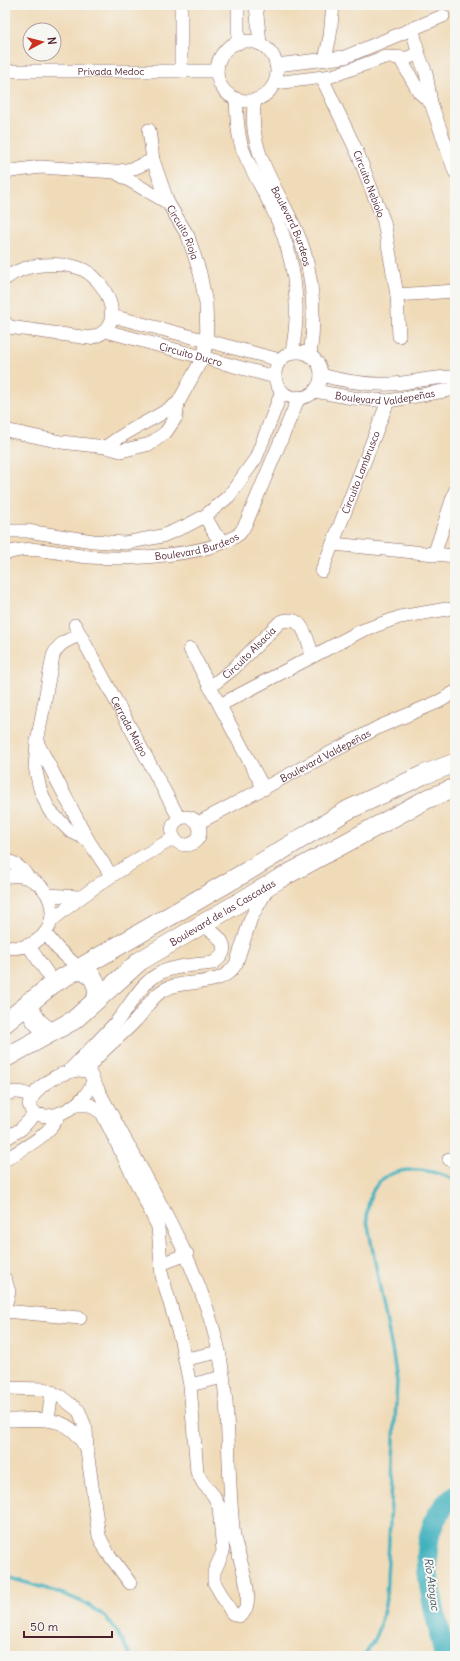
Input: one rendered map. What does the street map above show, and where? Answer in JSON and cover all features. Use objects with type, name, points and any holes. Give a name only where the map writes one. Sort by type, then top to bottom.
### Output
[{"type":"main road","points":[[5,1023],[30,1001],[54,983],[246,872],[348,810],[423,775],[455,763]]},
{"type":"main road","name":"Boulevard de las Cascadas","points":[[5,1058],[74,1020],[97,998],[140,962],[201,925],[270,885],[427,799],[455,788]]},
{"type":"main road","points":[[79,968],[89,973],[96,982],[97,998]]},
{"type":"main road","points":[[30,1001],[34,1018],[42,1027],[52,1032]]},
{"type":"street","points":[[181,5],[181,72]]},
{"type":"street","points":[[325,60],[330,36],[333,5]]},
{"type":"street","points":[[238,43],[238,8],[256,8],[260,44]]},
{"type":"street","points":[[276,65],[345,57],[413,30],[443,16]]},
{"type":"street","points":[[413,30],[418,53],[426,73],[431,103],[455,172]]},
{"type":"street","points":[[253,42],[260,44],[272,55],[276,65],[275,82],[267,94],[255,100],[236,99],[228,95],[222,88],[217,71],[223,53],[229,47],[238,43],[253,42]]},
{"type":"street","points":[[275,82],[310,77],[322,78],[348,72],[385,57],[408,58],[418,53]]},
{"type":"street","points":[[345,57],[348,72]]},
{"type":"street","points":[[400,58],[419,92],[431,103]]},
{"type":"street","name":"Privada Medoc","points":[[5,70],[217,71]]},
{"type":"street","name":"Circuito Nebiolo","points":[[322,78],[358,154],[384,222],[397,295],[399,336]]},
{"type":"street","name":"Boulevard Burdeos","points":[[236,99],[239,134],[243,149],[272,208],[292,263],[297,295],[297,319],[292,352]]},
{"type":"street","name":"Boulevard Burdeos","points":[[255,100],[252,117],[253,135],[258,152],[304,249],[310,272],[314,325],[310,356]]},
{"type":"street","points":[[149,130],[153,160],[168,203]]},
{"type":"street","points":[[116,172],[132,170],[153,160]]},
{"type":"street","name":"Circuito Rioja","points":[[5,172],[40,167],[116,172],[168,203],[188,236],[200,273],[206,304],[207,341],[203,357],[178,403],[176,417],[166,432],[150,444],[121,451],[106,447],[61,442],[5,430]]},
{"type":"street","points":[[5,279],[13,273],[34,266],[68,265],[82,269],[102,284],[107,293],[112,316],[106,331],[98,336],[89,338],[9,327],[5,322]]},
{"type":"street","points":[[397,295],[455,291]]},
{"type":"street","name":"Circuito Ducro","points":[[112,316],[280,360]]},
{"type":"street","name":"Circuito Ducro","points":[[106,331],[275,377]]},
{"type":"street","points":[[292,352],[304,352],[310,356],[314,358],[320,369],[321,376],[321,380],[315,391],[304,397],[292,397],[282,391],[275,377],[276,369],[280,360],[292,352]]},
{"type":"street","name":"Boulevard Valdepeñas","points":[[321,376],[340,380],[391,384],[441,376],[455,377]]},
{"type":"street","name":"Boulevard Valdepeñas","points":[[315,391],[353,398],[388,401],[455,389]]},
{"type":"street","name":"Boulevard Burdeos","points":[[5,531],[14,530],[93,541],[125,543],[162,536],[205,516],[229,496],[256,458],[282,391]]},
{"type":"street","name":"Boulevard Burdeos","points":[[5,554],[14,551],[33,550],[90,557],[139,559],[199,550],[224,541],[240,533],[247,521],[300,397]]},
{"type":"street","name":"Circuito Lambrusco","points":[[322,571],[388,401]]},
{"type":"street","name":"Circuito Rioja","points":[[106,447],[117,438],[161,416],[178,403]]},
{"type":"street","points":[[434,555],[455,491]]},
{"type":"street","points":[[205,516],[215,534],[224,541]]},
{"type":"street","points":[[49,552],[51,534]]},
{"type":"street","points":[[333,544],[455,556]]},
{"type":"street","points":[[220,705],[361,631],[400,617],[448,609]]},
{"type":"street","name":"Circuito Alsacia","points":[[210,687],[233,669],[280,622],[288,619],[295,620],[300,624],[313,656]]},
{"type":"street","name":"Cerrada Maipo","points":[[88,840],[70,831],[49,810],[40,789],[36,767],[37,742],[53,656],[56,649],[78,630],[179,818]]},
{"type":"street","points":[[190,649],[264,788]]},
{"type":"street","name":"Boulevard Valdepeñas","points":[[198,823],[379,727],[440,701],[455,692]]},
{"type":"street","points":[[37,742],[88,840],[111,875]]},
{"type":"street","points":[[186,816],[193,818],[198,823],[199,836],[196,841],[184,845],[174,838],[172,831],[174,824],[179,818],[186,816]]},
{"type":"street","points":[[51,921],[79,897],[111,875],[174,838]]},
{"type":"street","points":[[5,860],[13,862],[22,869],[28,877]]},
{"type":"street","points":[[5,877],[15,875],[28,877],[40,884],[48,895],[52,908],[51,921],[45,933],[35,942],[23,947],[7,947]]},
{"type":"street","points":[[5,1139],[21,1129],[35,1114],[60,1113],[75,1105],[86,1093],[90,1075],[97,1056],[125,1031],[152,999],[161,991],[179,984],[216,980],[227,975],[236,964],[251,918],[270,885]]},
{"type":"street","points":[[48,895],[79,897]]},
{"type":"street","points":[[35,1114],[29,1107],[32,1097],[46,1082],[69,1071],[113,1025],[149,980],[169,969],[214,963],[217,961],[223,949],[221,939],[214,932],[201,925]]},
{"type":"street","points":[[45,933],[79,968]]},
{"type":"street","points":[[28,945],[54,983]]},
{"type":"street","points":[[69,1071],[90,1075]]},
{"type":"street","points":[[75,1105],[85,1104],[99,1110],[123,1143],[167,1213],[187,1254],[203,1298],[219,1352],[223,1377],[235,1542],[246,1574],[247,1586],[245,1610],[240,1616],[232,1613],[214,1582],[214,1572],[222,1556],[223,1548],[219,1508],[214,1496],[197,1472],[190,1385],[186,1359],[165,1290],[158,1227],[123,1143],[90,1075]]},
{"type":"street","points":[[5,1095],[19,1092],[32,1097]]},
{"type":"street","points":[[5,1160],[46,1134],[60,1113]]},
{"type":"street","points":[[161,1264],[187,1254]]},
{"type":"street","points":[[5,1279],[9,1292],[5,1306]]},
{"type":"street","points":[[5,1311],[80,1318]]},
{"type":"street","points":[[186,1359],[219,1352]]},
{"type":"street","points":[[190,1385],[223,1377]]},
{"type":"street","points":[[5,1388],[35,1388],[52,1392],[68,1401],[79,1411],[86,1429],[87,1450],[99,1536],[107,1552],[130,1584]]},
{"type":"street","points":[[48,1419],[52,1392]]},
{"type":"street","points":[[5,1420],[48,1419],[59,1422],[73,1430],[81,1439],[87,1450]]},
{"type":"street","points":[[207,1487],[231,1483]]},
{"type":"waterway","points":[[364,1656],[378,1629],[383,1615],[386,1599],[397,1382],[367,1221],[369,1202],[375,1188],[384,1178],[395,1172],[409,1170],[424,1171],[439,1174],[455,1180]]},
{"type":"waterway","name":"Río Atoyac","points":[[444,1656],[431,1593],[427,1550],[431,1530],[440,1511],[455,1495]]},
{"type":"waterway","points":[[5,1576],[58,1592],[95,1609],[113,1626],[123,1640],[131,1656]]}]
